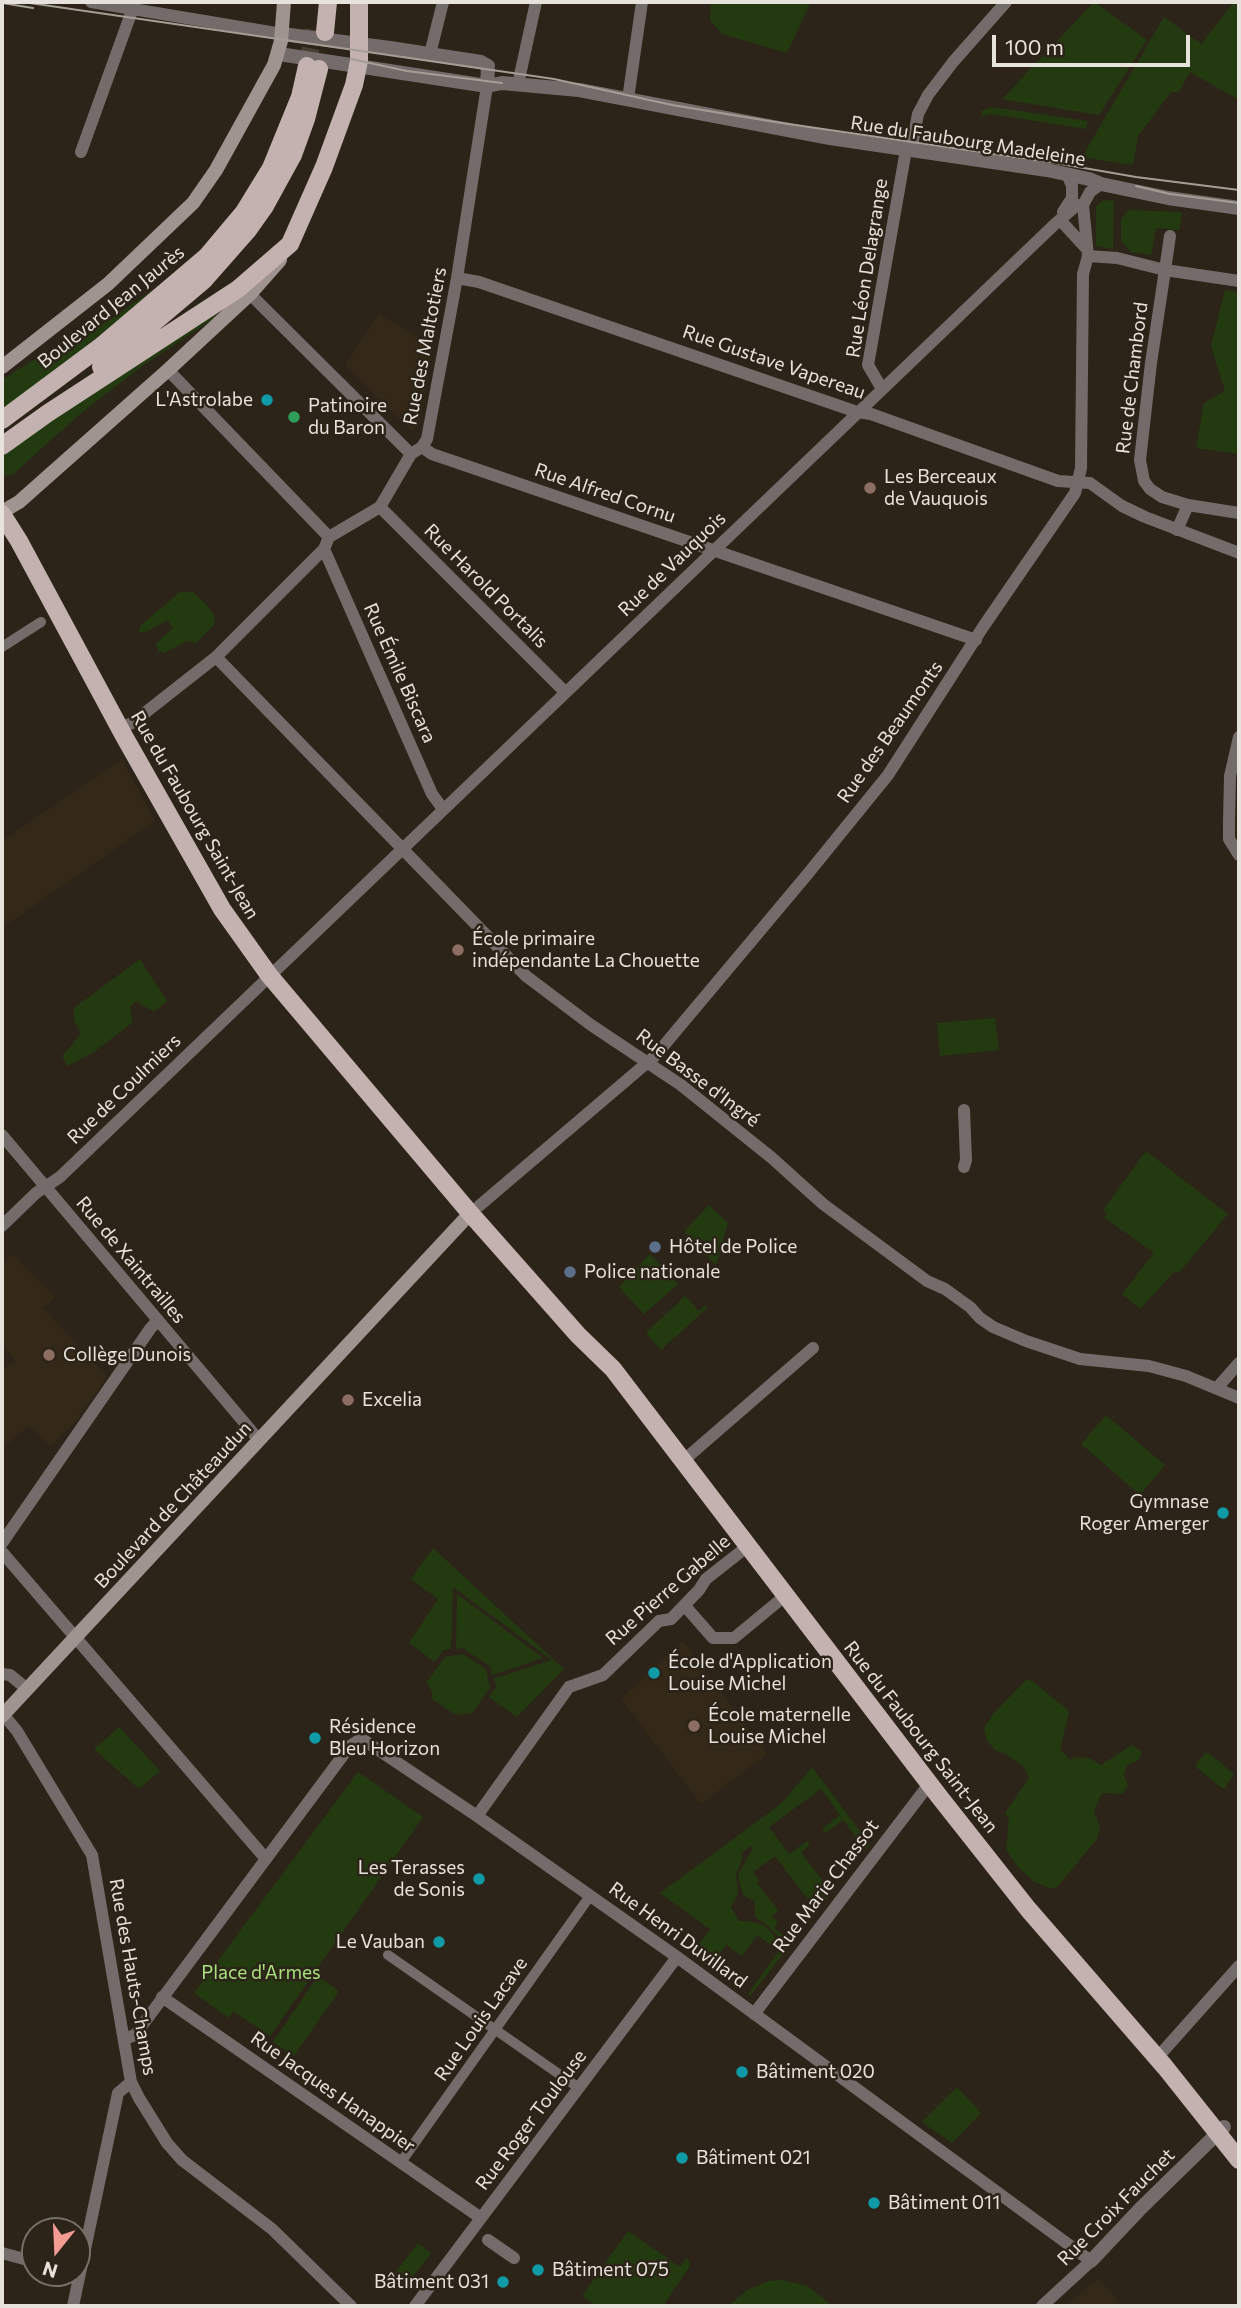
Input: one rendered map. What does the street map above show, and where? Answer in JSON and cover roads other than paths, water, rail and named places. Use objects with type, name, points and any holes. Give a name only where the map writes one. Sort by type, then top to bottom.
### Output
[{"type":"main road","name":"Boulevard Jean Jaurès","points":[[2,368],[108,284],[193,203],[216,170],[279,54],[284,2]]},
{"type":"main road","points":[[316,2],[320,31],[328,2]]},
{"type":"main road","name":"Boulevard Jean Jaurès","points":[[2,513],[19,502],[250,295],[281,259],[324,167],[359,67],[359,2]]},
{"type":"main road","name":"Boulevard Jean Jaurès","points":[[2,420],[110,339],[207,256],[244,212],[271,168],[313,67],[306,119],[293,155],[265,206],[248,230],[204,280],[48,413]]},
{"type":"main road","name":"Boulevard Jean Jaurès","points":[[2,446],[238,289],[289,244]]},
{"type":"main road","name":"Rue du Faubourg Saint-Jean","points":[[2,513],[222,909],[268,975],[387,1112],[413,1135],[476,1216],[578,1335],[602,1356]]},
{"type":"main road","name":"Rue du Faubourg Saint-Jean","points":[[476,1216],[584,1326],[602,1356],[1028,1909],[1157,2058],[1226,2143]]},
{"type":"main road","name":"Boulevard de Châteaudun","points":[[2,1715],[260,1440],[476,1216]]},
{"type":"street","points":[[91,2],[282,34],[481,62],[488,66],[495,84],[279,54]]},
{"type":"street","points":[[430,54],[443,2]]},
{"type":"street","points":[[518,84],[536,2]]},
{"type":"street","points":[[628,99],[642,2]]},
{"type":"street","name":"Rue Léon Delagrange","points":[[882,389],[868,365],[908,150],[918,114],[953,62],[1006,2]]},
{"type":"street","points":[[81,152],[133,8]]},
{"type":"street","name":"Rue du Faubourg Madeleine","points":[[495,84],[579,90],[830,138],[1067,174],[1168,198],[1239,208]]},
{"type":"street","name":"Rue des Maltotiers","points":[[120,728],[132,723],[216,657],[326,543],[380,507],[429,432],[495,84]]},
{"type":"street","points":[[1067,174],[1072,186],[1072,198],[1058,222],[1086,251],[1165,270],[1239,281]]},
{"type":"street","name":"Rue de Vauquois","points":[[268,975],[1058,222],[1077,205],[1083,205],[1090,192],[1101,184]]},
{"type":"street","name":"Rue des Beaumonts","points":[[476,1216],[659,1051],[860,811],[888,775],[1075,493],[1081,468],[1083,274],[1086,251],[1083,205]]},
{"type":"street","name":"Rue de Chambord","points":[[1170,236],[1140,460],[1144,481],[1162,497],[1188,505],[1239,513]]},
{"type":"street","name":"Rue Gustave Vapereau","points":[[457,278],[479,282],[857,412],[871,414],[1058,481],[1090,483],[1122,506],[1239,553]]},
{"type":"street","points":[[250,295],[416,450]]},
{"type":"street","points":[[167,370],[326,543]]},
{"type":"street","name":"Rue Alfred Cornu","points":[[416,450],[976,640]]},
{"type":"street","points":[[1177,530],[1188,505]]},
{"type":"street","name":"Rue Harold Portalis","points":[[380,507],[565,692]]},
{"type":"street","name":"Rue Émile Biscara","points":[[326,543],[432,794],[443,809]]},
{"type":"street","points":[[2,647],[43,621]]},
{"type":"street","name":"Rue Basse d'Ingré","points":[[216,657],[526,976],[681,1085],[823,1204],[928,1281],[970,1307],[993,1327],[1026,1341],[1080,1359],[1142,1364],[1217,1388],[1239,1398]]},
{"type":"street","points":[[1239,737],[1230,776],[1229,822],[1229,839],[1239,855]]},
{"type":"street","name":"Rue de Coulmiers","points":[[2,1226],[259,987],[268,975]]},
{"type":"street","points":[[964,1110],[964,1167]]},
{"type":"street","name":"Rue de Xaintrailles","points":[[2,1135],[260,1440]]},
{"type":"street","points":[[2,1543],[157,1321]]},
{"type":"street","points":[[684,1460],[813,1348]]},
{"type":"street","points":[[1217,1388],[1239,1363]]},
{"type":"street","name":"Rue Pierre Gabelle","points":[[477,1816],[569,1687],[603,1675],[659,1621],[671,1619],[685,1606],[706,1578],[748,1546]]},
{"type":"street","points":[[2,1552],[266,1859],[135,2035],[124,2039]]},
{"type":"street","points":[[685,1606],[713,1638],[734,1638],[787,1596]]},
{"type":"street","points":[[2,1674],[10,1675],[27,1689]]},
{"type":"street","name":"Rue des Hauts-Champs","points":[[2,1715],[19,1735],[92,1855],[131,2082],[167,2143],[182,2160],[272,2229],[351,2306]]},
{"type":"street","name":"Rue Henri Duvillard","points":[[266,1859],[350,1746],[359,1740],[370,1743],[677,1957],[1091,2261]]},
{"type":"street","name":"Rue Marie Chassot","points":[[754,2014],[929,1783]]},
{"type":"street","name":"Rue Louis Lacave","points":[[401,2162],[590,1896]]},
{"type":"street","points":[[388,1955],[579,2088]]},
{"type":"street","name":"Rue Roger Toulouse","points":[[415,2306],[677,1957]]},
{"type":"street","points":[[1157,2058],[1239,1966]]},
{"type":"street","name":"Rue Jacques Hanappier","points":[[162,1997],[481,2218]]},
{"type":"street","points":[[89,2217],[118,2094],[131,2082]]},
{"type":"street","name":"Rue Croix Fauchet","points":[[1042,2306],[1226,2143]]},
{"type":"street","points":[[488,2240],[514,2258]]},
{"type":"street","points":[[2,2253],[21,2258]]},
{"type":"street","points":[[73,2306],[75,2287]]},
{"type":"tunnel","points":[[307,66],[314,30]]},
{"type":"tram line","points":[[23,2],[554,79],[672,105],[775,122],[1239,190]]},
{"type":"tram line","points":[[2,3],[33,8]]},
{"type":"tram line","points":[[351,59],[407,71],[502,83]]},
{"type":"tram line","points":[[1136,186],[1170,194],[1239,203]]},
{"type":"place","name":"L'Astrolabe","points":[[267,400]]},
{"type":"place","name":"Patinoire du Baron","points":[[294,417]]},
{"type":"place","name":"Les Berceaux de Vauquois","points":[[870,488]]},
{"type":"place","name":"École primaire indépendante La Chouette","points":[[458,950]]},
{"type":"place","name":"Hôtel de Police","points":[[655,1247]]},
{"type":"place","name":"Police nationale","points":[[570,1272]]},
{"type":"place","name":"Collège Dunois","points":[[49,1355]]},
{"type":"place","name":"Excelia","points":[[348,1400]]},
{"type":"place","name":"Gymnase Roger Amerger","points":[[1223,1513]]},
{"type":"place","name":"École d'Application Louise Michel","points":[[654,1673]]},
{"type":"place","name":"École maternelle Louise Michel","points":[[694,1726]]},
{"type":"place","name":"Résidence Bleu Horizon","points":[[315,1738]]},
{"type":"place","name":"Les Terasses de Sonis","points":[[479,1879]]},
{"type":"place","name":"Le Vauban","points":[[439,1942]]},
{"type":"place","name":"Bâtiment 020","points":[[742,2072]]},
{"type":"place","name":"Bâtiment 021","points":[[682,2158]]},
{"type":"place","name":"Bâtiment 011","points":[[874,2203]]},
{"type":"place","name":"Bâtiment 075","points":[[538,2270]]},
{"type":"place","name":"Bâtiment 031","points":[[503,2282]]},
{"type":"park label","name":"Place d'Armes","points":[[261,1973]]}]
